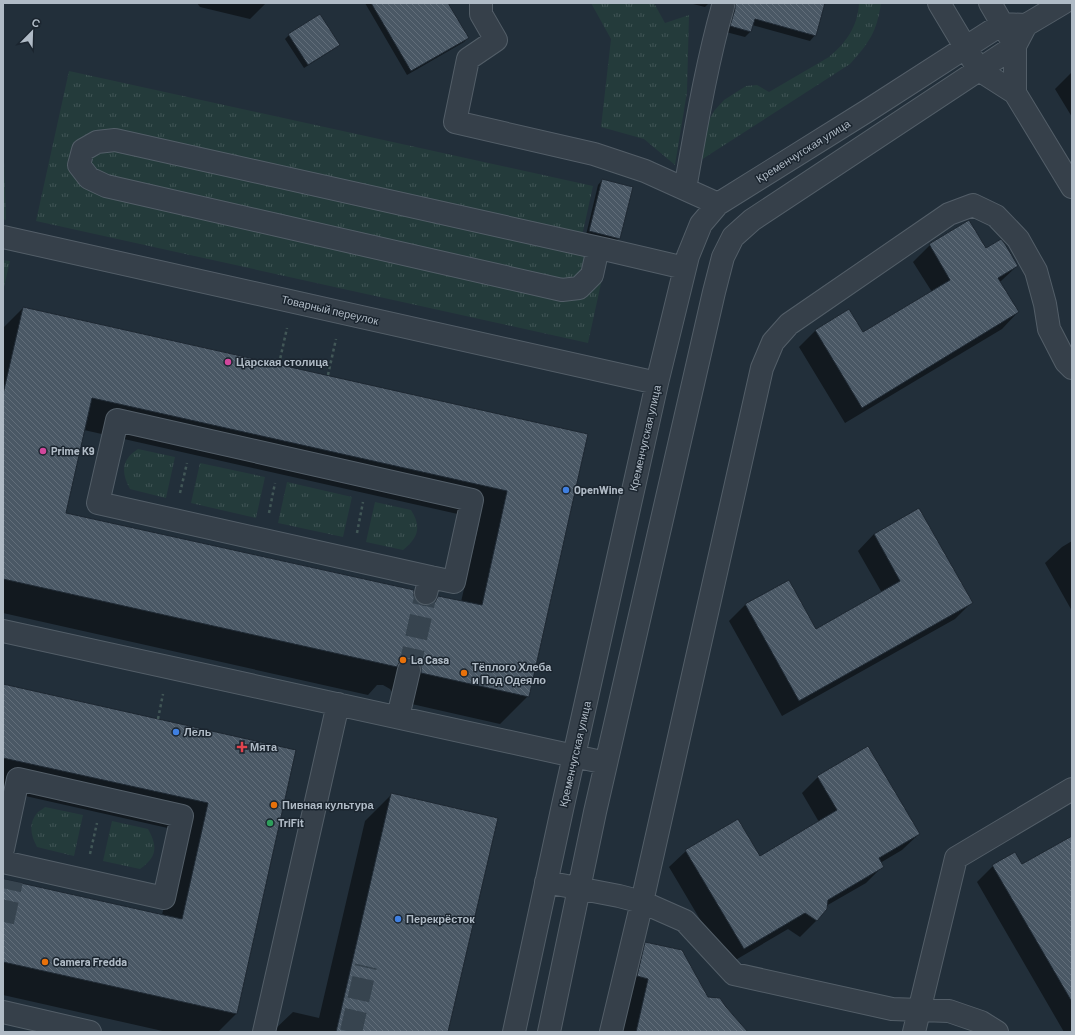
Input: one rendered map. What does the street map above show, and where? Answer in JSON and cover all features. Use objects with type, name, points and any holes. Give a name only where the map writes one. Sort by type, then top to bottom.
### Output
[{"type":"street","points":[[480,3],[481,14],[496,40],[468,58],[455,122],[594,154],[645,171],[718,204]]},
{"type":"street","points":[[939,3],[979,70],[1015,94],[1072,187]]},
{"type":"street","points":[[990,3],[1015,46]]},
{"type":"street","points":[[1015,94],[1015,46],[1026,25],[1062,3]]},
{"type":"street","points":[[684,189],[702,94],[723,6]]},
{"type":"street","points":[[1002,24],[1026,25]]},
{"type":"street","name":"Кременчугская улица","points":[[514,1032],[546,882],[658,383],[688,256],[701,224],[718,204],[867,112],[1002,24]]},
{"type":"street","points":[[548,1032],[606,763],[723,257],[733,237],[752,220],[1015,46]]},
{"type":"street","points":[[598,248],[592,275],[579,288],[562,290],[106,186],[88,178],[79,165],[83,150],[97,142],[115,140],[598,248],[685,268]]},
{"type":"street","points":[[611,1032],[642,902],[762,368],[774,342],[790,324],[949,214],[972,206],[996,216],[1018,239],[1036,271],[1045,304],[1049,329],[1066,362],[1072,368]]},
{"type":"street","name":"Товарный переулок","points":[[3,237],[658,383]]},
{"type":"street","points":[[117,420],[281,457],[472,500],[454,582],[428,585],[351,560],[98,503],[117,420]]},
{"type":"street","points":[[3,631],[606,763]]},
{"type":"street","points":[[398,717],[409,670]]},
{"type":"street","points":[[264,1032],[338,704]]},
{"type":"street","points":[[18,779],[102,798],[182,816],[164,898],[8,864],[18,779]]},
{"type":"street","points":[[914,1032],[956,858],[1072,789]]},
{"type":"street","points":[[546,882],[642,902],[685,921],[734,974],[892,1009],[949,1011],[981,1022],[996,1032]]},
{"type":"street","points":[[3,1012],[90,1032]]},
{"type":"path","points":[[279,364],[288,322]]},
{"type":"path","points":[[328,375],[337,334]]},
{"type":"path","points":[[175,520],[192,437]]},
{"type":"path","points":[[263,540],[281,457]]},
{"type":"path","points":[[351,560],[369,476]]},
{"type":"path","points":[[158,719],[164,692]]},
{"type":"path","points":[[84,880],[102,798]]},
{"type":"green space","points":[[591,3],[654,3],[665,23],[689,15],[687,92],[675,165],[644,139],[601,127],[611,39]]},
{"type":"green space","points":[[859,3],[881,3],[877,22],[871,36],[850,64],[701,160],[708,122],[714,111],[724,100],[746,86],[757,85],[769,92],[829,57],[846,40],[854,27]]},
{"type":"green space","points":[[69,71],[593,186],[582,236],[610,242],[588,343],[36,221]]},
{"type":"green space","points":[[3,132],[6,220],[3,219]]},
{"type":"green space","points":[[3,260],[10,261],[3,291]]},
{"type":"green space","points":[[138,449],[175,457],[166,498],[130,489],[125,477],[124,467],[128,458]]},
{"type":"green space","points":[[200,463],[265,477],[256,518],[191,503]]},
{"type":"green space","points":[[287,482],[352,497],[343,537],[278,523]]},
{"type":"green space","points":[[375,502],[411,510],[416,522],[417,532],[412,541],[403,550],[366,542]]},
{"type":"green space","points":[[45,807],[83,815],[74,856],[37,847],[31,830],[32,821],[37,813]]},
{"type":"green space","points":[[112,821],[148,829],[153,841],[154,851],[153,856],[146,865],[140,869],[103,861]]},
{"type":"building","points":[[371,3],[448,3],[469,38],[411,71]]},
{"type":"building","points":[[735,3],[825,3],[816,36],[755,19],[751,32],[730,26],[735,9]]},
{"type":"building","points":[[320,14],[340,45],[308,65],[288,34]]},
{"type":"building","points":[[602,179],[633,187],[620,239],[589,231]]},
{"type":"building","points":[[969,220],[986,248],[1001,239],[1018,266],[998,278],[1019,312],[862,408],[815,330],[849,309],[863,332],[950,280],[929,244]]},
{"type":"building","points":[[23,307],[588,434],[529,697],[421,673],[421,667],[418,661],[411,658],[406,658],[400,661],[397,667],[3,579],[3,394]],"holes":[[[92,398],[507,491],[482,605],[438,596],[435,602],[429,605],[423,605],[417,602],[414,596],[414,590],[66,513]]]},
{"type":"building","points":[[919,508],[973,603],[799,701],[745,604],[789,580],[816,629],[900,581],[874,534]]},
{"type":"building","points":[[3,684],[296,750],[237,1014],[3,962],[3,879],[182,919],[208,803],[3,758]]},
{"type":"building","points":[[868,746],[920,834],[879,858],[884,867],[828,900],[827,909],[817,921],[805,913],[744,949],[685,850],[738,819],[760,856],[837,810],[817,776]]},
{"type":"building","points":[[391,793],[498,818],[448,1032],[336,1032]]},
{"type":"building","points":[[1072,836],[1072,1002],[992,865],[1015,852],[1022,864]]},
{"type":"building","points":[[645,942],[682,950],[708,997],[720,998],[748,1032],[636,1032],[648,979],[637,976]]},
{"type":"tunnel","points":[[409,670],[426,593]]},
{"type":"tunnel","points":[[3,922],[12,881]]},
{"type":"tunnel","points":[[351,1032],[366,966]]},
{"type":"place","name":"Царская столица","points":[[228,362]]},
{"type":"place","name":"Prime K9","points":[[43,451]]},
{"type":"place","name":"OpenWine","points":[[566,490]]},
{"type":"place","name":"La Casa","points":[[403,660]]},
{"type":"place","name":"Тёплого Хлеба и Под Одеяло","points":[[464,673]]},
{"type":"place","name":"Лель","points":[[176,732]]},
{"type":"place","name":"Мята","points":[[242,747]]},
{"type":"place","name":"Пивная культура","points":[[274,805]]},
{"type":"place","name":"TriFit","points":[[270,823]]},
{"type":"place","name":"Перекрёсток","points":[[398,919]]},
{"type":"place","name":"Camera Fredda","points":[[45,962]]}]
